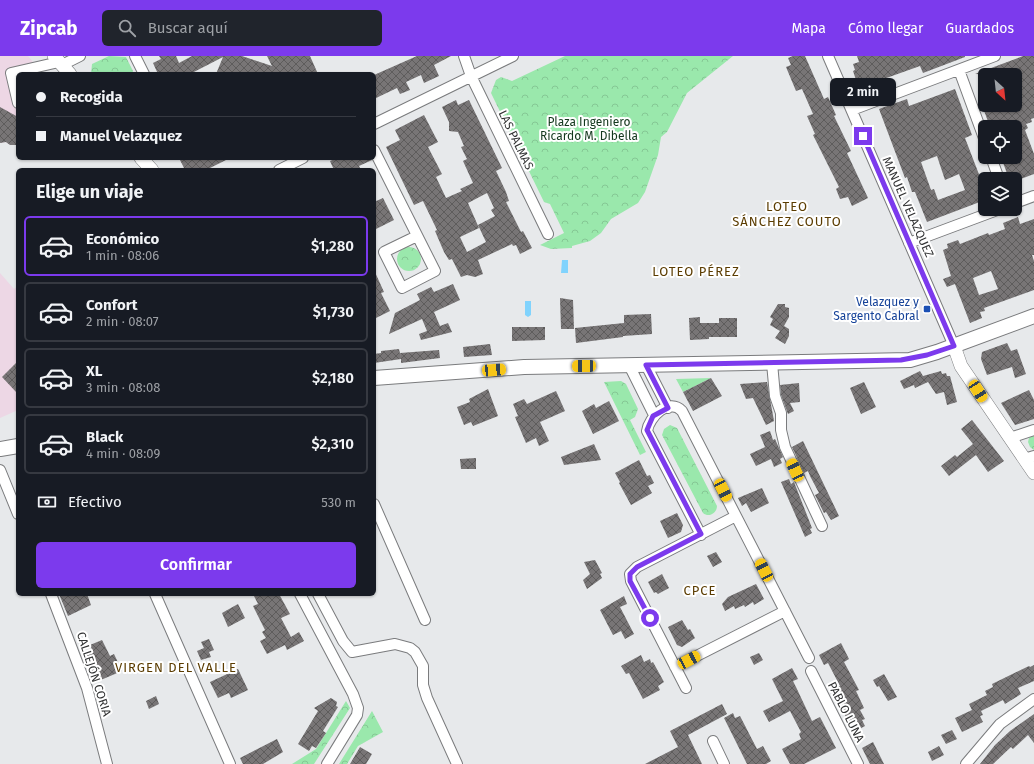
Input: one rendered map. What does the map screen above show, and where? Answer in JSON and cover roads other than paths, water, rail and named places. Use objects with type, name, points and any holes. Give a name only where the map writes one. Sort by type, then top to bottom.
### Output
[{"type":"main road","points":[[376,378],[524,367],[910,360],[938,352],[1034,316]]},
{"type":"main road","points":[[0,449],[16,446]]},
{"type":"street","points":[[17,72],[61,64],[80,56]]},
{"type":"street","points":[[135,56],[143,72]]},
{"type":"street","name":"LAS PALMAS","points":[[464,56],[471,76],[548,234]]},
{"type":"street","points":[[376,123],[513,56]]},
{"type":"street","name":"MANUEL VELAZQUEZ","points":[[828,56],[954,346]]},
{"type":"street","points":[[852,110],[995,56]]},
{"type":"street","points":[[959,70],[978,122]]},
{"type":"street","points":[[16,72],[11,73],[16,94]]},
{"type":"street","points":[[376,154],[435,271],[402,288],[384,252],[417,236]]},
{"type":"street","points":[[143,160],[150,168]]},
{"type":"street","points":[[283,168],[299,160]]},
{"type":"street","points":[[1022,200],[1034,196]]},
{"type":"street","points":[[909,243],[981,216]]},
{"type":"street","points":[[954,346],[961,366],[1010,438],[1029,458],[1034,473]]},
{"type":"street","points":[[772,363],[775,396],[781,413],[781,430],[785,447],[822,526]]},
{"type":"street","points":[[629,365],[654,415]]},
{"type":"street","points":[[646,365],[668,408]]},
{"type":"street","points":[[701,534],[647,430],[650,420],[654,415],[668,408],[676,407],[682,410],[809,658]]},
{"type":"street","points":[[1010,438],[1034,430]]},
{"type":"street","points":[[0,470],[16,509]]},
{"type":"street","points":[[376,509],[425,620]]},
{"type":"street","points":[[686,688],[630,581],[630,574],[637,567],[736,516]]},
{"type":"street","name":"CALLEJÓN CORIA","points":[[52,596],[87,688],[107,764]]},
{"type":"street","points":[[156,596],[230,764]]},
{"type":"street","points":[[301,596],[353,694],[358,708],[357,715],[327,764]]},
{"type":"street","points":[[319,596],[343,641],[352,652],[395,644],[402,645],[415,652],[423,666],[423,685],[425,694],[457,764]]},
{"type":"street","points":[[675,667],[785,611]]},
{"type":"street","name":"PABLO LUNA","points":[[811,671],[858,764]]},
{"type":"street","points":[[966,764],[1000,724],[1034,699]]},
{"type":"street","points":[[713,741],[724,764]]},
{"type":"water","points":[[562,260],[568,260],[568,273],[561,273]]},
{"type":"water","points":[[525,301],[531,301],[531,315],[528,317],[525,315]]},
{"type":"place","name":"Velazquez y Sargento Cabral","points":[[927,309]]},
{"type":"district","name":"LOTEO SÁNCHEZ COUTO","points":[[787,214]]},
{"type":"district","name":"LOTEO PÉREZ","points":[[696,271]]},
{"type":"district","name":"CPCE","points":[[700,590]]},
{"type":"district","name":"VIRGEN DEL VALLE","points":[[176,667]]},
{"type":"park label","name":"Plaza Ingeniero Ricardo M. Dibella","points":[[589,129]]}]
